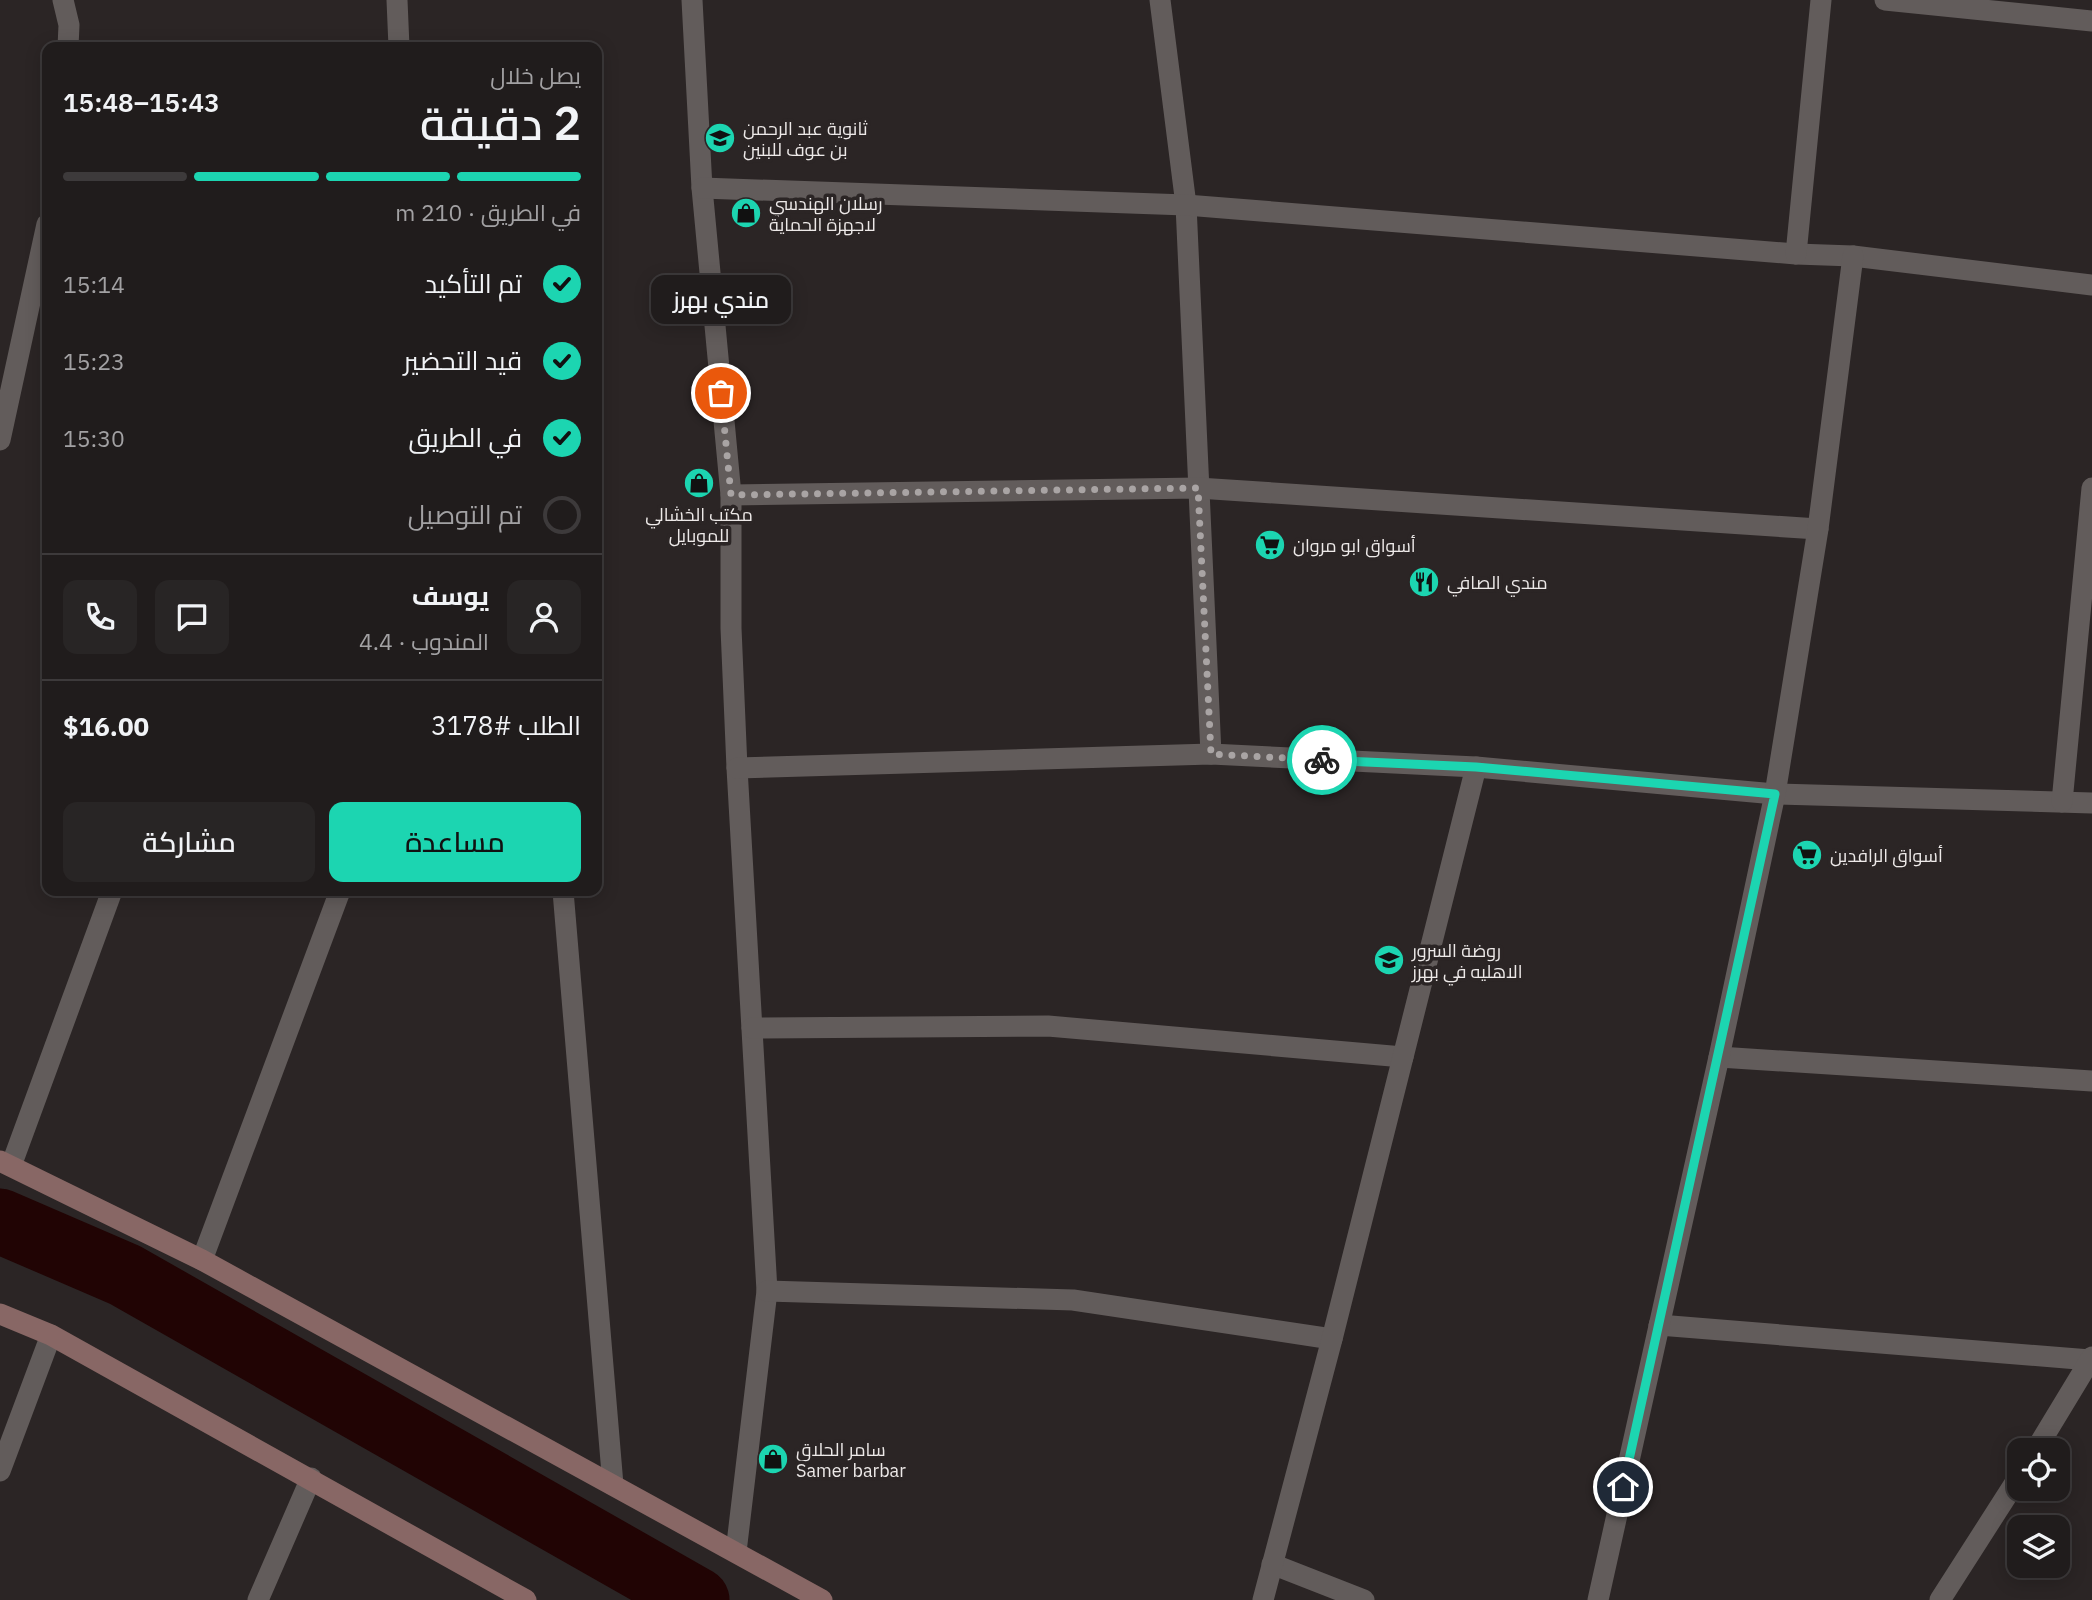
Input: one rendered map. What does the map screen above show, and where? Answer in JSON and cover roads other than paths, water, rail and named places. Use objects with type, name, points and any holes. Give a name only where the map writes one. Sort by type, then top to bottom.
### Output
[{"type":"street","points":[[63,0],[69,25],[68,42]]},
{"type":"street","points":[[397,0],[399,42]]},
{"type":"street","points":[[692,0],[702,188],[731,495],[731,628],[737,768],[767,1292],[736,1552]]},
{"type":"street","points":[[1160,0],[1185,205],[1211,754]]},
{"type":"street","points":[[1796,254],[1821,0]]},
{"type":"street","points":[[1885,0],[2069,9],[2092,21]]},
{"type":"street","points":[[702,188],[1185,205],[1796,254],[1853,256],[2092,285]]},
{"type":"street","points":[[1598,1600],[1775,794],[1818,529],[1853,256]]},
{"type":"street","points":[[0,440],[41,279]]},
{"type":"street","points":[[731,495],[1198,488],[1818,529]]},
{"type":"street","points":[[2062,802],[2092,488]]},
{"type":"street","points":[[737,768],[1211,754],[1476,767],[1775,794],[2092,803]]},
{"type":"street","points":[[1263,1600],[1332,1339],[1476,767]]},
{"type":"street","points":[[110,896],[5,1164],[202,1260],[822,1600]]},
{"type":"street","points":[[202,1260],[338,896]]},
{"type":"street","points":[[564,896],[613,1485]]},
{"type":"street","points":[[752,1028],[1048,1026],[1403,1057]]},
{"type":"street","points":[[1719,1057],[2092,1081]]},
{"type":"street","points":[[767,1292],[1073,1300],[1332,1339]]},
{"type":"street","points":[[0,1314],[51,1335],[526,1600]]},
{"type":"street","points":[[1659,1325],[2091,1358],[2043,1438]]},
{"type":"street","points":[[0,1471],[51,1335]]},
{"type":"street","points":[[258,1600],[311,1478]]},
{"type":"street","points":[[1940,1600],[2007,1495]]},
{"type":"street","points":[[1272,1564],[1364,1600]]},
{"type":"waterway","points":[[0,1221],[125,1275],[697,1600]]},
{"type":"place","name":"ثانوية عبد الرحمن بن عوف للبنين","points":[[720,138]]},
{"type":"place","name":"رسلان الهندسي لاجهزة الحماية","points":[[746,213]]},
{"type":"place","name":"مندي بهرز","points":[[721,393]]},
{"type":"place","name":"مكتب الخشالي للموبايل","points":[[699,483]]},
{"type":"place","name":"أسواق ابو مروان","points":[[1270,545]]},
{"type":"place","name":"مندي الصافي","points":[[1424,582]]},
{"type":"place","name":"أسواق الرافدين","points":[[1807,855]]},
{"type":"place","name":"روضة السرور الاهليه في بهرز","points":[[1389,960]]},
{"type":"place","name":"سامر الحلاق Samer barbar","points":[[773,1459]]}]
